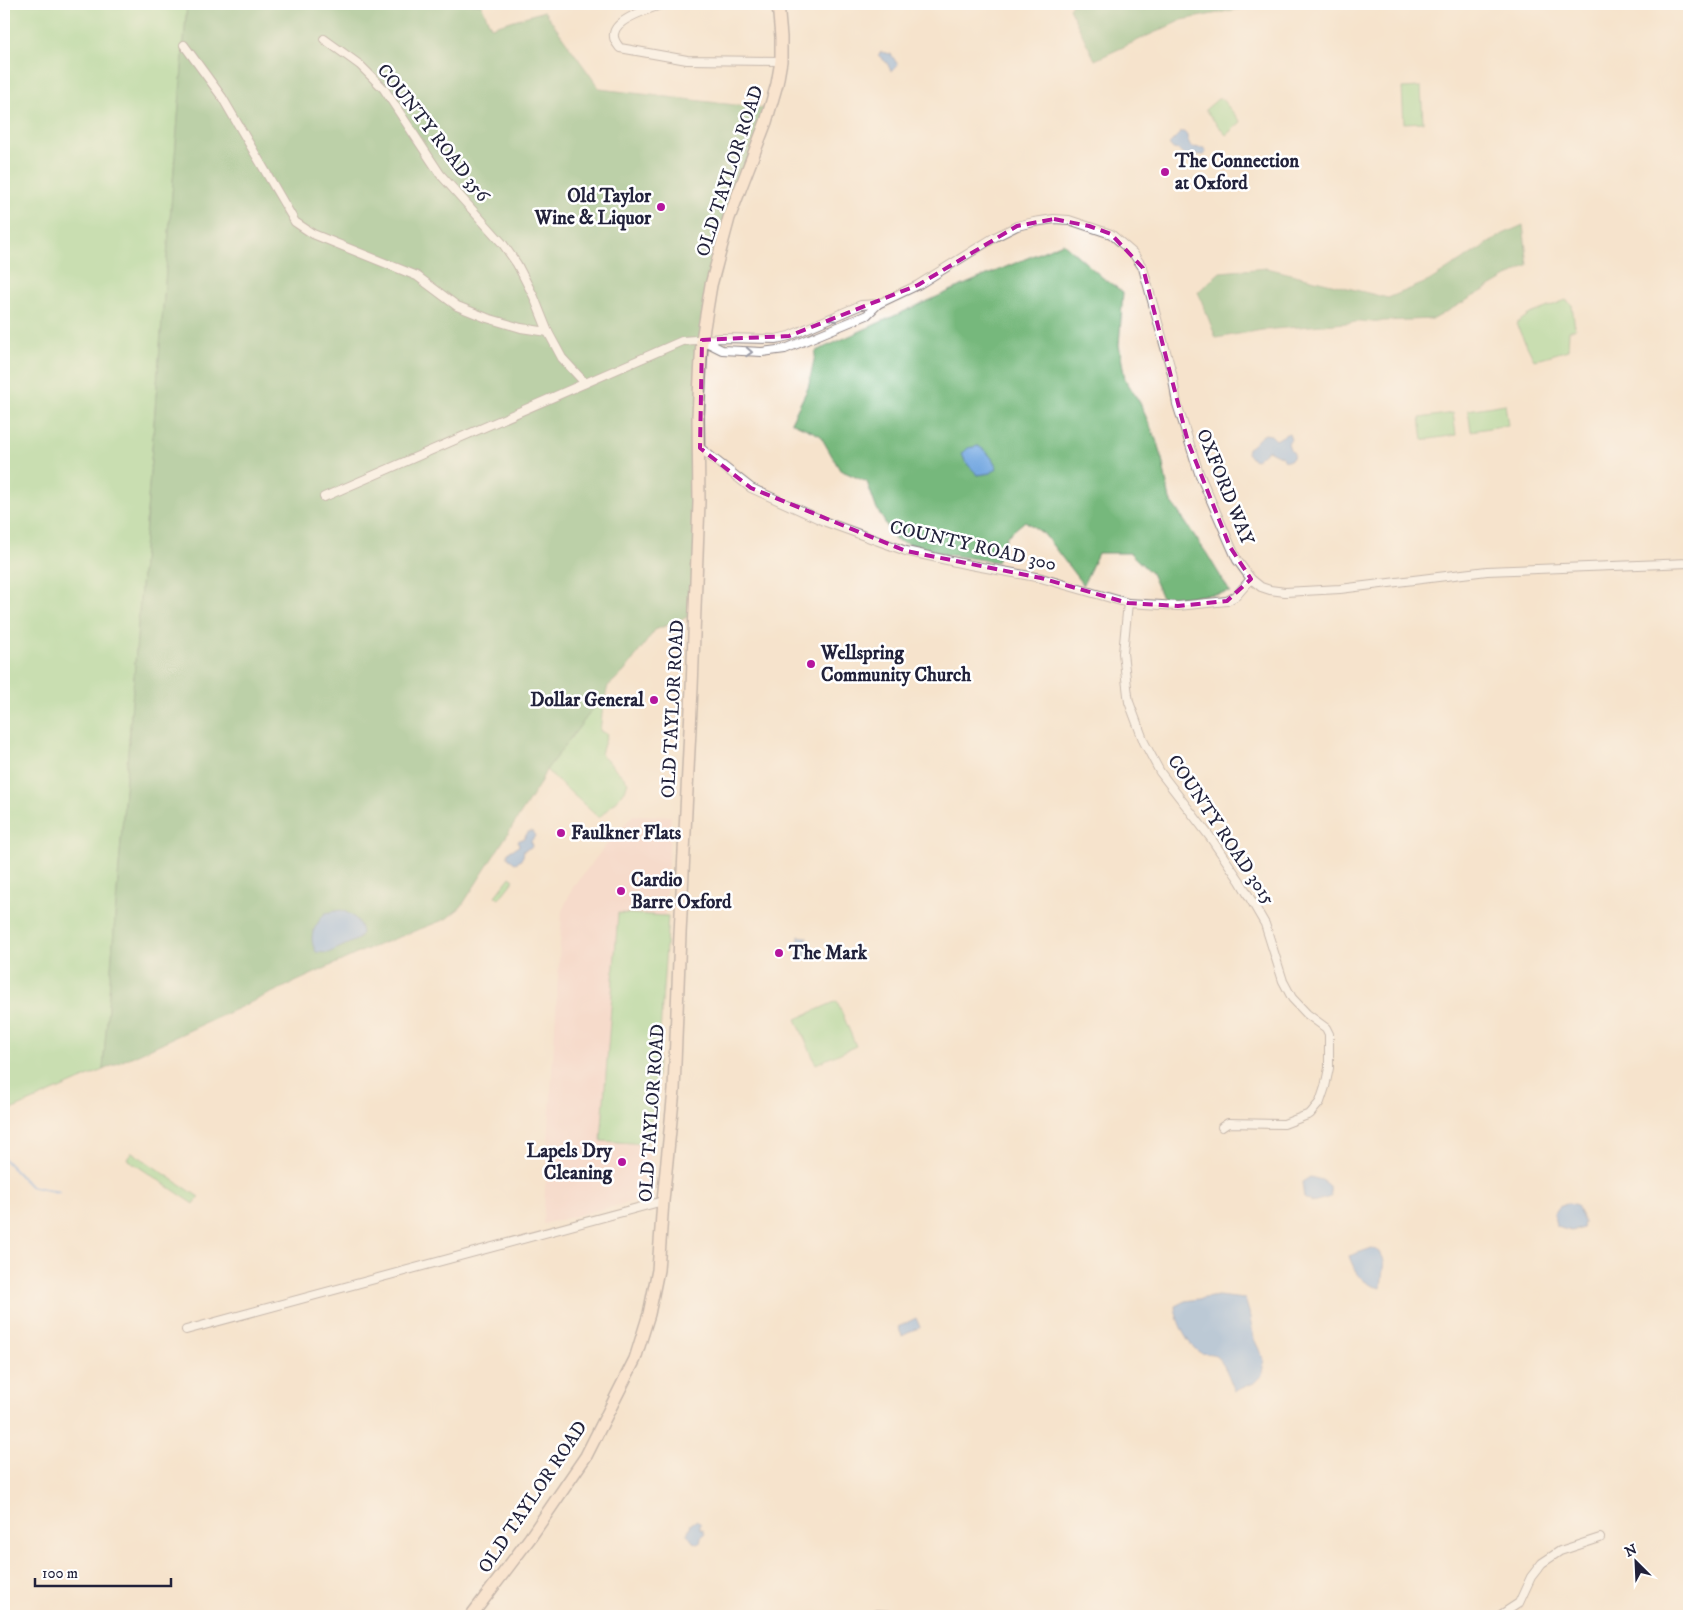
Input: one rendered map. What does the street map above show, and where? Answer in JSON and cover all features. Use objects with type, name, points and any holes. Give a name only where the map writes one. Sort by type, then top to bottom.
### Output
[{"type":"street","points":[[664,4],[623,20],[617,26],[614,33],[615,40],[620,48],[687,60],[781,61]]},
{"type":"street","name":"OLD TAYLOR ROAD","points":[[471,1616],[530,1538],[586,1456],[635,1359],[649,1314],[658,1270],[674,1090],[692,688],[700,448],[698,416],[702,340],[712,285],[729,218],[766,122],[777,84],[781,61],[778,4]]},
{"type":"street","name":"COUNTY ROAD 356","points":[[324,39],[360,65],[384,89],[440,174],[503,244],[517,264],[562,358],[584,383]]},
{"type":"street","points":[[184,45],[222,97],[295,222],[313,234],[417,276],[457,306],[487,318],[521,328],[548,332]]},
{"type":"street","name":"OXFORD WAY","points":[[702,340],[723,338],[776,339],[797,333],[861,305],[878,304],[918,285],[995,237],[1017,226],[1054,219],[1070,220],[1110,234],[1133,253],[1143,268],[1172,373],[1188,442],[1199,473],[1237,560],[1251,579],[1261,586],[1270,590],[1285,592],[1340,589],[1487,571],[1689,563]]},
{"type":"street","name":"OXFORD WAY","points":[[702,340],[722,350],[762,352],[785,349],[867,316],[878,304]]},
{"type":"street","points":[[324,498],[682,341],[702,340]]},
{"type":"street","name":"COUNTY ROAD 300","points":[[700,448],[751,488],[826,522],[898,548],[964,564],[1041,578],[1128,603],[1178,606],[1227,601],[1236,596],[1251,579]]},
{"type":"street","name":"COUNTY ROAD 3015","points":[[1128,603],[1123,652],[1129,702],[1144,742],[1160,772],[1210,837],[1265,924],[1283,981],[1292,998],[1307,1014],[1326,1028],[1329,1034],[1329,1068],[1326,1087],[1320,1102],[1310,1114],[1284,1124],[1228,1123],[1222,1126]]},
{"type":"street","points":[[186,1330],[663,1201]]},
{"type":"street","points":[[1499,1616],[1519,1603],[1531,1577],[1542,1563],[1560,1551],[1600,1538]]},
{"type":"street","points":[[869,1616],[878,1614],[905,1616]]},
{"type":"highlighted area","points":[[1054,219],[1089,226],[1111,234],[1143,268],[1188,442],[1230,547],[1251,579],[1227,601],[1178,606],[1128,603],[1041,578],[906,551],[751,488],[700,448],[702,340],[789,336],[918,285],[1017,226]]},
{"type":"shaded area","points":[[633,815],[671,816],[647,1198],[543,1224],[562,911],[573,887]]},
{"type":"green space","points":[[4,4],[187,4],[103,1070],[4,1113]]},
{"type":"green space","points":[[187,4],[481,4],[491,27],[544,11],[600,89],[769,109],[747,169],[702,340],[695,614],[655,630],[624,672],[608,686],[603,705],[596,705],[546,770],[539,785],[461,907],[446,919],[363,951],[103,1070]]},
{"type":"green space","points":[[1072,4],[1265,4],[1182,20],[1095,60],[1069,8]]},
{"type":"green space","points":[[1421,87],[1423,122],[1404,123],[1402,88]]},
{"type":"green space","points":[[1220,97],[1241,122],[1226,135],[1205,110]]},
{"type":"green space","points":[[1523,225],[1528,265],[1434,319],[1358,322],[1262,330],[1216,338],[1198,292],[1220,272],[1267,268],[1388,298],[1429,281],[1503,234]]},
{"type":"green space","points":[[1063,243],[1103,278],[1123,292],[1119,345],[1125,379],[1140,403],[1160,449],[1170,500],[1230,592],[1163,600],[1151,573],[1130,553],[1098,553],[1083,585],[1044,534],[1025,521],[1007,536],[997,562],[943,554],[895,540],[876,507],[867,482],[840,470],[820,435],[791,422],[808,388],[816,351]]},
{"type":"green space","points":[[1566,300],[1572,305],[1575,329],[1569,331],[1568,350],[1534,360],[1516,324],[1528,315]]},
{"type":"green space","points":[[1505,404],[1508,425],[1471,431],[1468,410]]},
{"type":"green space","points":[[1453,413],[1456,435],[1423,440],[1420,418]]},
{"type":"green space","points":[[596,705],[603,705],[600,731],[607,734],[601,754],[628,782],[625,791],[599,818],[546,770]]},
{"type":"green space","points":[[510,877],[514,880],[499,899],[495,896]]},
{"type":"green space","points":[[618,913],[668,916],[656,1092],[647,1144],[601,1141]]},
{"type":"green space","points":[[837,1001],[856,1046],[816,1064],[796,1019]]},
{"type":"green space","points":[[132,1152],[199,1197],[194,1204],[127,1159]]},
{"type":"water","points":[[881,52],[891,54],[898,65],[894,70],[891,71],[887,63],[878,55]]},
{"type":"water","points":[[1181,132],[1186,134],[1191,147],[1204,148],[1206,153],[1186,158],[1179,150],[1173,149],[1169,144]]},
{"type":"water","points":[[1265,434],[1271,435],[1276,440],[1289,434],[1291,439],[1288,443],[1294,453],[1293,458],[1288,461],[1284,460],[1268,450],[1256,460],[1252,459],[1247,453],[1248,448]]},
{"type":"water","points":[[978,446],[987,453],[997,468],[991,473],[978,475],[966,463],[962,454],[968,448]]},
{"type":"water","points":[[532,831],[535,836],[531,841],[532,847],[524,850],[520,861],[515,863],[508,858],[508,852],[519,846],[518,841],[524,838],[528,832]]},
{"type":"water","points":[[341,910],[355,918],[360,925],[362,933],[358,939],[328,953],[316,952],[312,941],[315,927],[325,913]]},
{"type":"water","points":[[799,936],[807,937],[806,944],[811,944],[814,955],[802,959],[798,947]]},
{"type":"water","points":[[1310,1177],[1322,1180],[1330,1187],[1331,1197],[1312,1202],[1304,1198],[1302,1182]]},
{"type":"water","points":[[1569,1203],[1577,1205],[1584,1222],[1583,1228],[1572,1231],[1556,1227],[1554,1214],[1559,1207]]},
{"type":"water","points":[[1372,1248],[1380,1252],[1384,1260],[1381,1288],[1369,1284],[1360,1277],[1349,1256]]},
{"type":"water","points":[[1218,1296],[1245,1299],[1254,1339],[1264,1360],[1262,1375],[1254,1383],[1235,1391],[1220,1361],[1212,1354],[1201,1353],[1191,1345],[1183,1332],[1176,1312],[1175,1306],[1185,1301]]},
{"type":"water","points":[[916,1318],[920,1327],[902,1336],[898,1327]]},
{"type":"water","points":[[697,1520],[700,1523],[700,1529],[705,1534],[701,1537],[698,1544],[693,1542],[687,1534],[691,1524]]},
{"type":"waterway","points":[[4,1159],[30,1186],[59,1192]]},
{"type":"place","name":"The Connection at Oxford","points":[[1165,172]]},
{"type":"place","name":"Old Taylor Wine & Liquor","points":[[661,207]]},
{"type":"place","name":"Wellspring Community Church","points":[[811,664]]},
{"type":"place","name":"Dollar General","points":[[654,700]]},
{"type":"place","name":"Faulkner Flats","points":[[561,833]]},
{"type":"place","name":"Cardio Barre Oxford","points":[[621,891]]},
{"type":"place","name":"The Mark","points":[[779,953]]},
{"type":"place","name":"Lapels Dry Cleaning","points":[[622,1162]]}]
